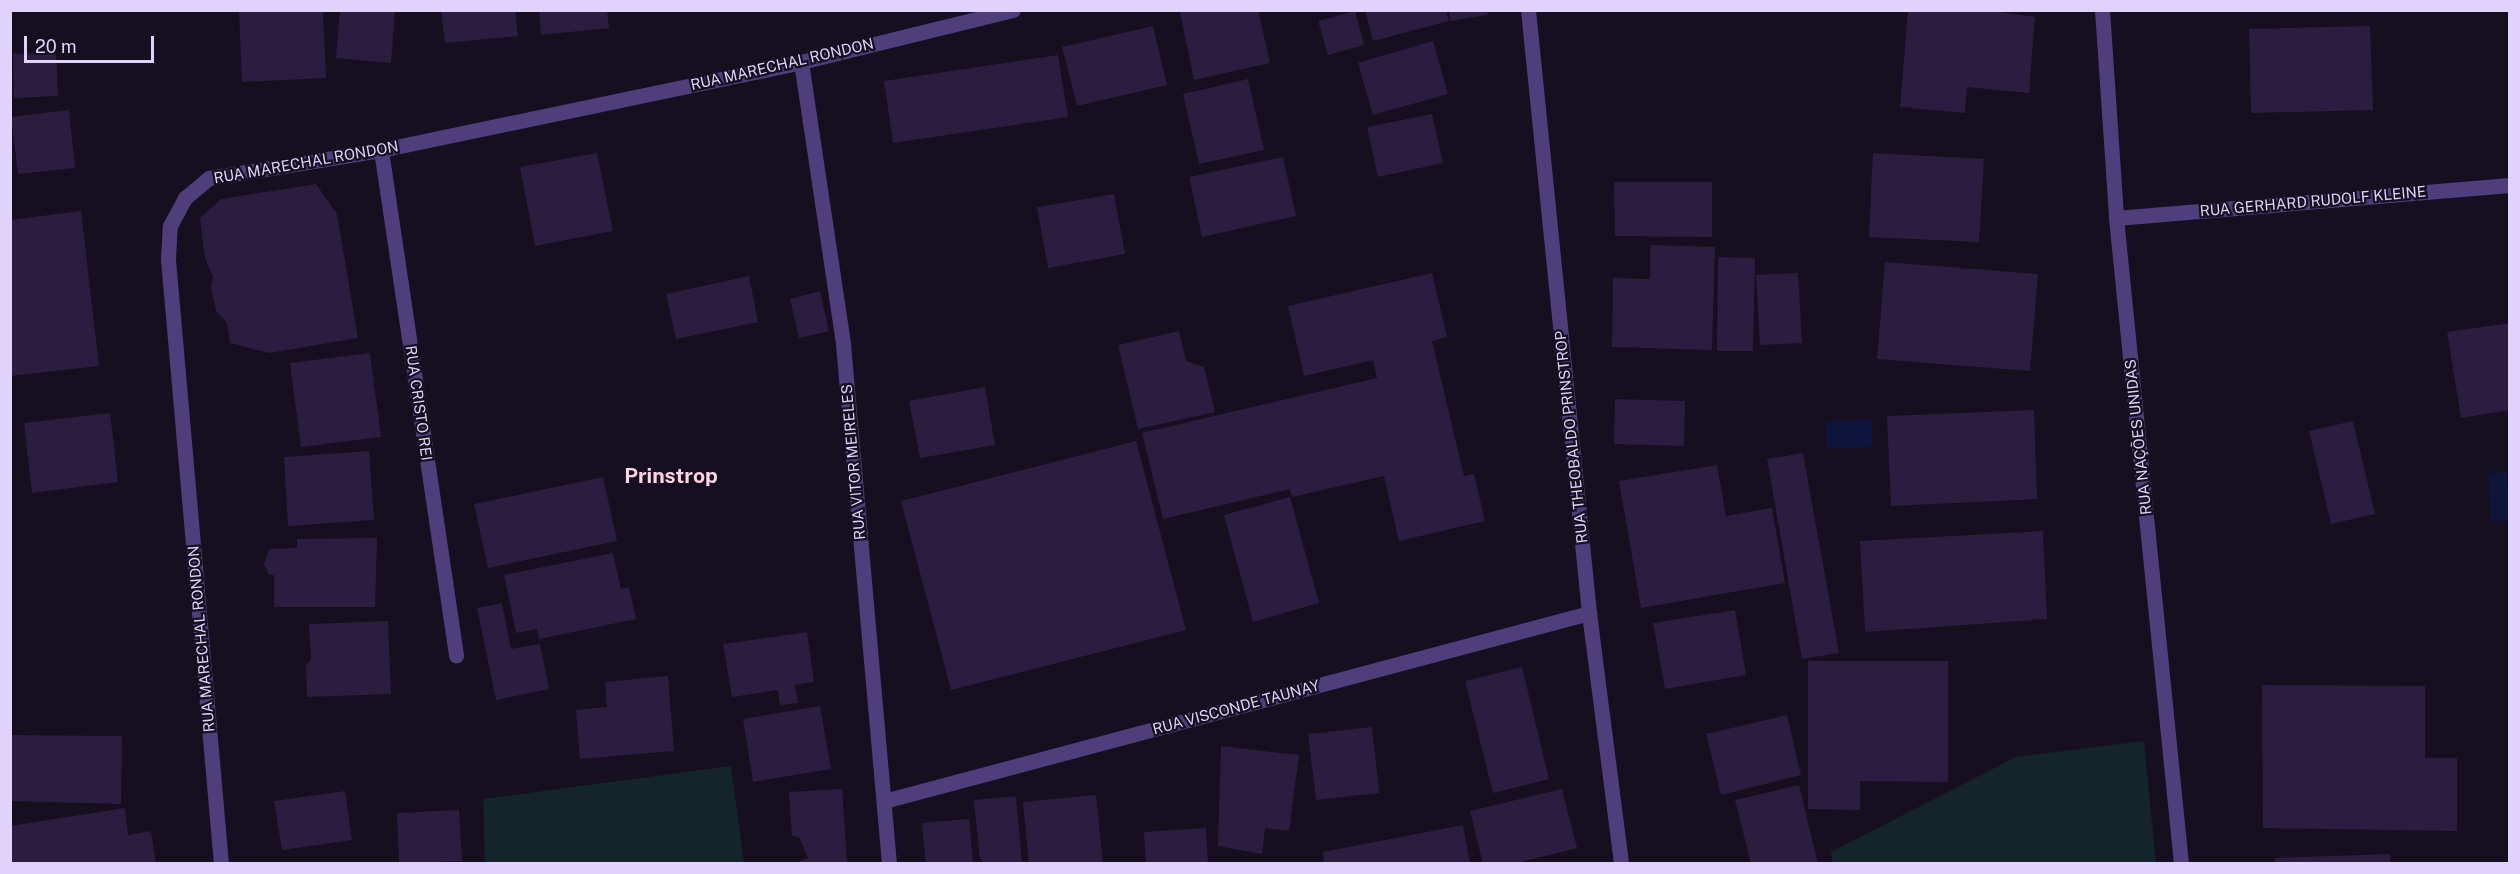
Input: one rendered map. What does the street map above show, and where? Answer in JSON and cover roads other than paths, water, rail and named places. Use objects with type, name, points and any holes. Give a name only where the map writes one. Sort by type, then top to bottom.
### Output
[{"type":"street","name":"RUA MARECHAL RONDON","points":[[220,861],[168,259],[170,226],[184,198],[209,178],[381,150],[801,62],[1013,10]]},
{"type":"street","name":"RUA THEOBALDO PRINSTROP","points":[[1528,10],[1589,613],[1621,864]]},
{"type":"street","name":"RUA NAÇÕES UNIDAS","points":[[2102,10],[2116,218],[2181,864]]},
{"type":"street","name":"RUA VITOR MEIRELES","points":[[801,62],[843,345],[889,864]]},
{"type":"street","name":"RUA CRISTO REI","points":[[381,150],[456,655]]},
{"type":"street","name":"RUA GERHARD RUDOLF KLEINE","points":[[2116,218],[2510,185]]},
{"type":"street","name":"RUA VISCONDE TAUNAY","points":[[884,801],[1589,613]]},
{"type":"district","name":"Prinstrop","points":[[671,476]]}]
